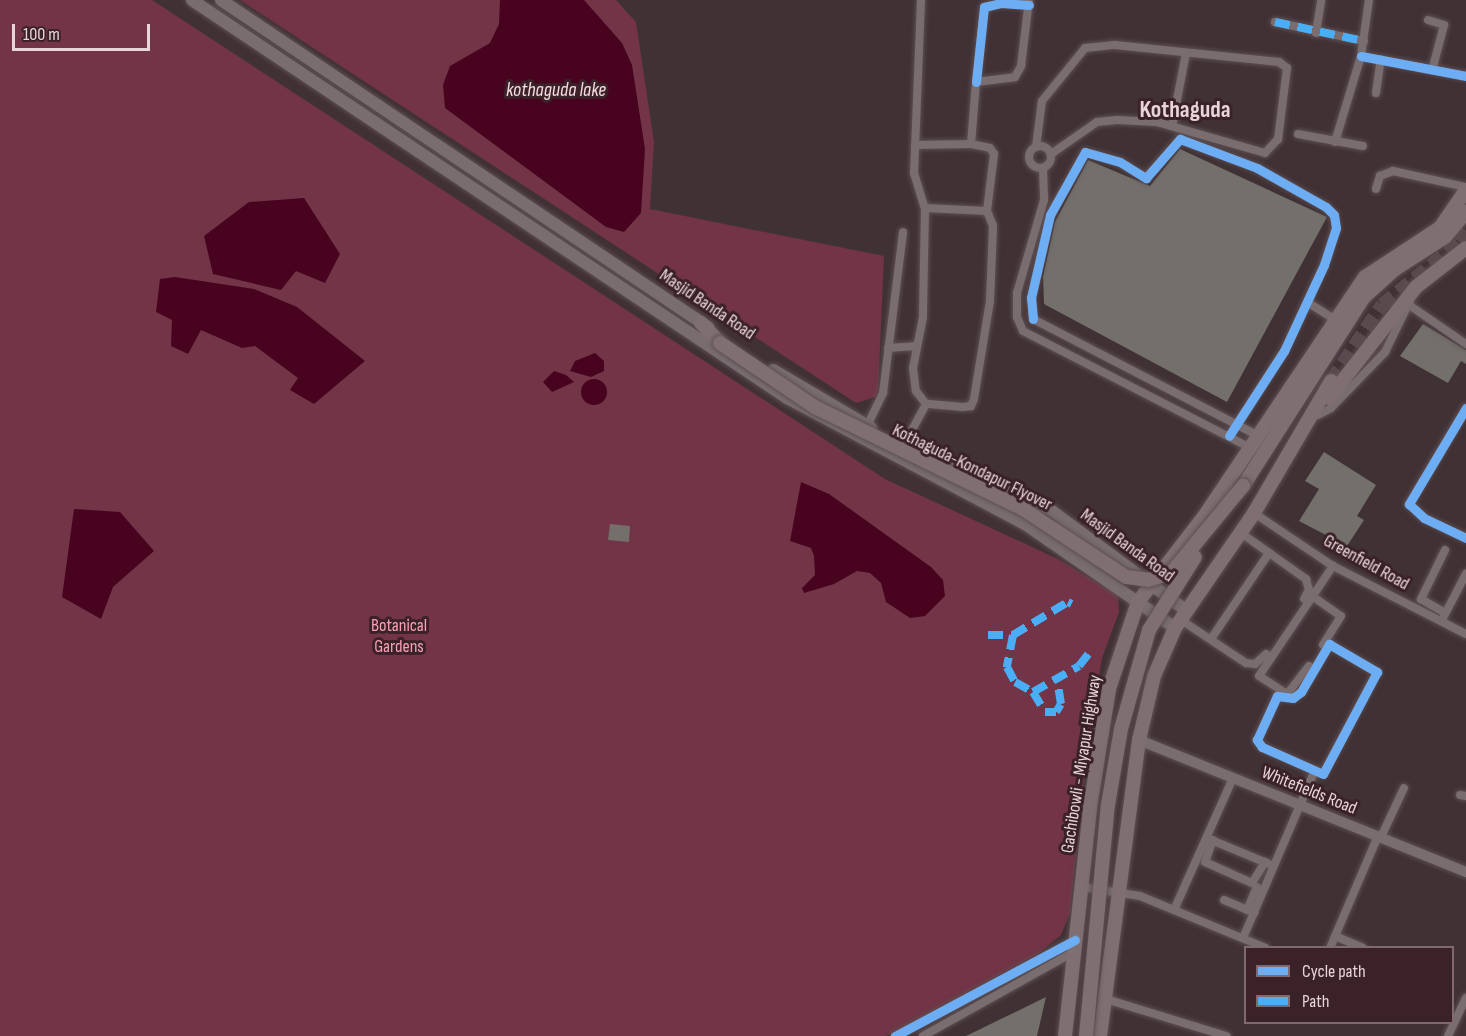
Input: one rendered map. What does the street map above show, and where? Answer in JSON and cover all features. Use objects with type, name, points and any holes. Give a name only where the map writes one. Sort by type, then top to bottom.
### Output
[{"type":"main road","name":"Masjid Banda Road","points":[[192,0],[787,398],[1026,524],[1138,602],[1181,620]]},
{"type":"main road","name":"Masjid Banda Road","points":[[221,0],[701,323],[867,426],[904,445],[1039,504],[1151,587],[1181,620]]},
{"type":"main road","name":"Gachibowli - Miyapur Highway","points":[[1065,1036],[1081,887],[1109,689],[1138,602],[1251,448],[1365,277],[1440,228],[1466,188]]},
{"type":"main road","name":"Kothaguda-Kondapur Flyover","points":[[1086,1036],[1108,805],[1139,655],[1172,592],[1364,297],[1395,269],[1445,237],[1466,212]]},
{"type":"main road","points":[[1298,431],[1308,429],[1416,287],[1466,248]]},
{"type":"main road","name":"Kothaguda-Kondapur Flyover","points":[[701,323],[720,343],[815,407],[1023,509],[1126,577],[1149,580],[1172,572],[1243,486]]},
{"type":"main road","points":[[1100,1036],[1139,740],[1154,675],[1181,620],[1254,513],[1298,431],[1331,381]]},
{"type":"street","points":[[915,145],[970,144],[990,148],[994,154],[987,211],[993,226],[990,301],[971,406],[926,404],[916,391],[915,346],[924,317],[924,208],[914,172],[915,145],[921,0]]},
{"type":"street","points":[[1316,33],[1321,0]]},
{"type":"street","points":[[1335,142],[1361,56],[1369,0]]},
{"type":"street","points":[[970,144],[976,82],[984,7],[995,3],[1029,3],[1021,66],[1015,77],[976,82]]},
{"type":"street","points":[[1428,20],[1444,25],[1433,67]]},
{"type":"street","points":[[1275,22],[1316,33],[1364,41]]},
{"type":"street","points":[[1043,168],[1029,159],[1036,147],[1042,101],[1085,48],[1115,45],[1279,62],[1287,68],[1278,139],[1265,153],[1172,126],[1117,120],[1097,122],[1051,154],[1043,168],[1044,200],[1017,293],[1017,317],[1023,332],[1251,448]]},
{"type":"street","points":[[1172,126],[1186,53]]},
{"type":"street","points":[[1361,56],[1433,67],[1466,76]]},
{"type":"street","points":[[1376,93],[1381,59]]},
{"type":"street","points":[[1298,134],[1363,146]]},
{"type":"street","points":[[1023,332],[1033,320],[1031,298],[1050,215],[1084,152],[1120,162],[1146,178],[1180,139],[1257,168],[1334,215],[1336,228],[1307,302],[1284,351],[1229,436]]},
{"type":"street","points":[[1036,147],[1051,154]]},
{"type":"street","points":[[1376,189],[1380,176],[1393,171],[1466,188]]},
{"type":"street","points":[[924,208],[987,211]]},
{"type":"street","points":[[867,426],[883,393],[903,232]]},
{"type":"street","points":[[1318,415],[1331,408],[1384,352],[1416,287]]},
{"type":"street","points":[[1307,302],[1336,320]]},
{"type":"street","points":[[1409,305],[1466,344]]},
{"type":"street","points":[[1033,320],[1238,423],[1259,436]]},
{"type":"street","points":[[888,348],[915,346]]},
{"type":"street","points":[[904,445],[926,404]]},
{"type":"street","points":[[1466,408],[1409,504],[1424,518],[1466,538]]},
{"type":"street","name":"Greenfield Road","points":[[1254,513],[1333,566],[1440,616],[1466,634]]},
{"type":"street","points":[[1181,620],[1246,663],[1258,662],[1306,595],[1306,579],[1241,533]]},
{"type":"street","points":[[1445,550],[1421,598],[1440,616],[1466,574]]},
{"type":"street","points":[[1211,639],[1269,553]]},
{"type":"street","points":[[1312,596],[1341,618],[1287,694],[1261,678],[1259,671],[1333,566]]},
{"type":"street","points":[[1329,644],[1377,672],[1328,771],[1314,772],[1257,740],[1277,696],[1293,698],[1301,692],[1329,644]]},
{"type":"street","name":"Whitefields Road","points":[[1139,740],[1466,872]]},
{"type":"street","points":[[1243,938],[1260,888],[1274,865],[1314,772]]},
{"type":"street","points":[[1174,910],[1196,861],[1209,839],[1233,778]]},
{"type":"street","points":[[1331,946],[1379,837],[1404,788]]},
{"type":"street","points":[[1209,839],[1274,865]]},
{"type":"street","points":[[1209,839],[1205,862],[1252,883],[1264,862]]},
{"type":"street","points":[[1196,861],[1260,888]]},
{"type":"street","points":[[1081,887],[1120,891],[1174,910],[1261,946]]},
{"type":"street","points":[[1224,900],[1251,910]]},
{"type":"street","points":[[1335,936],[1358,946]]},
{"type":"street","points":[[895,1036],[1075,946]]},
{"type":"street","points":[[923,1036],[1075,946]]},
{"type":"street","points":[[1454,1023],[1466,998]]},
{"type":"street","points":[[1106,999],[1226,1036]]},
{"type":"green space","name":"Botanical Gardens","points":[[0,0],[152,0],[885,479],[1058,559],[1118,595],[1119,612],[1102,658],[1087,749],[1070,913],[1061,935],[1038,954],[886,1036],[0,1036]]},
{"type":"green space","points":[[240,0],[616,0],[636,22],[654,142],[650,209],[884,256],[878,396],[856,403]]},
{"type":"water","name":"kothaguda lake","points":[[500,0],[584,0],[622,43],[632,65],[645,149],[641,213],[624,232],[606,227],[445,108],[443,85],[450,66],[490,43],[499,24]]},
{"type":"water","points":[[304,198],[340,254],[325,283],[296,271],[281,290],[213,274],[204,236],[249,202]]},
{"type":"water","points":[[175,277],[254,289],[297,307],[365,361],[314,404],[290,390],[298,378],[255,346],[242,348],[201,330],[188,354],[171,346],[172,320],[156,312],[160,279]]},
{"type":"water","points":[[595,353],[604,361],[604,371],[591,377],[570,371],[575,361]]},
{"type":"water","points":[[554,371],[566,375],[574,382],[552,392],[543,382]]},
{"type":"water","points":[[594,379],[604,382],[607,392],[604,402],[594,405],[584,402],[581,392],[584,382]]},
{"type":"water","points":[[801,482],[829,494],[931,567],[943,580],[945,596],[925,616],[910,618],[886,602],[881,583],[870,573],[857,571],[834,584],[804,593],[802,588],[815,575],[814,556],[811,548],[790,541]]},
{"type":"water","points":[[74,509],[120,512],[154,551],[113,587],[101,619],[62,597]]},
{"type":"building","points":[[1180,149],[1327,217],[1227,402],[1044,304],[1043,277],[1055,222],[1088,160],[1150,186]]},
{"type":"building","points":[[1423,324],[1466,350],[1466,364],[1461,361],[1448,383],[1400,356]]},
{"type":"building","points":[[1324,452],[1376,485],[1357,516],[1364,520],[1347,546],[1299,521],[1319,489],[1305,481]]},
{"type":"building","points":[[610,524],[630,526],[629,542],[608,540]]},
{"type":"building","points":[[1046,997],[1037,1036],[966,1036]]},
{"type":"tunnel","points":[[1331,381],[1382,305],[1460,242],[1466,231]]},
{"type":"marked path","points":[[1275,22],[1364,41]]},
{"type":"marked path","points":[[988,635],[1013,635],[1068,602],[1072,604]]},
{"type":"marked path","points":[[1013,635],[1007,667],[1015,682],[1033,692],[1079,666],[1090,652]]},
{"type":"marked path","points":[[1033,692],[1045,712],[1056,712],[1061,704],[1057,678]]},
{"type":"cycle path","points":[[976,82],[984,7],[1001,3],[1029,5]]},
{"type":"cycle path","points":[[1361,56],[1466,76]]},
{"type":"cycle path","points":[[1033,319],[1031,298],[1050,215],[1085,152],[1120,162],[1146,178],[1180,139],[1257,168],[1326,207],[1334,215],[1336,228],[1324,265],[1284,351],[1229,436]]},
{"type":"cycle path","points":[[1466,408],[1409,504],[1424,518],[1466,538]]},
{"type":"cycle path","points":[[1329,644],[1377,672],[1323,774],[1262,747],[1257,740],[1277,696],[1293,698],[1301,692],[1329,644]]},
{"type":"cycle path","points":[[895,1036],[1075,940]]},
{"type":"district","name":"Kothaguda","points":[[1185,110]]}]
